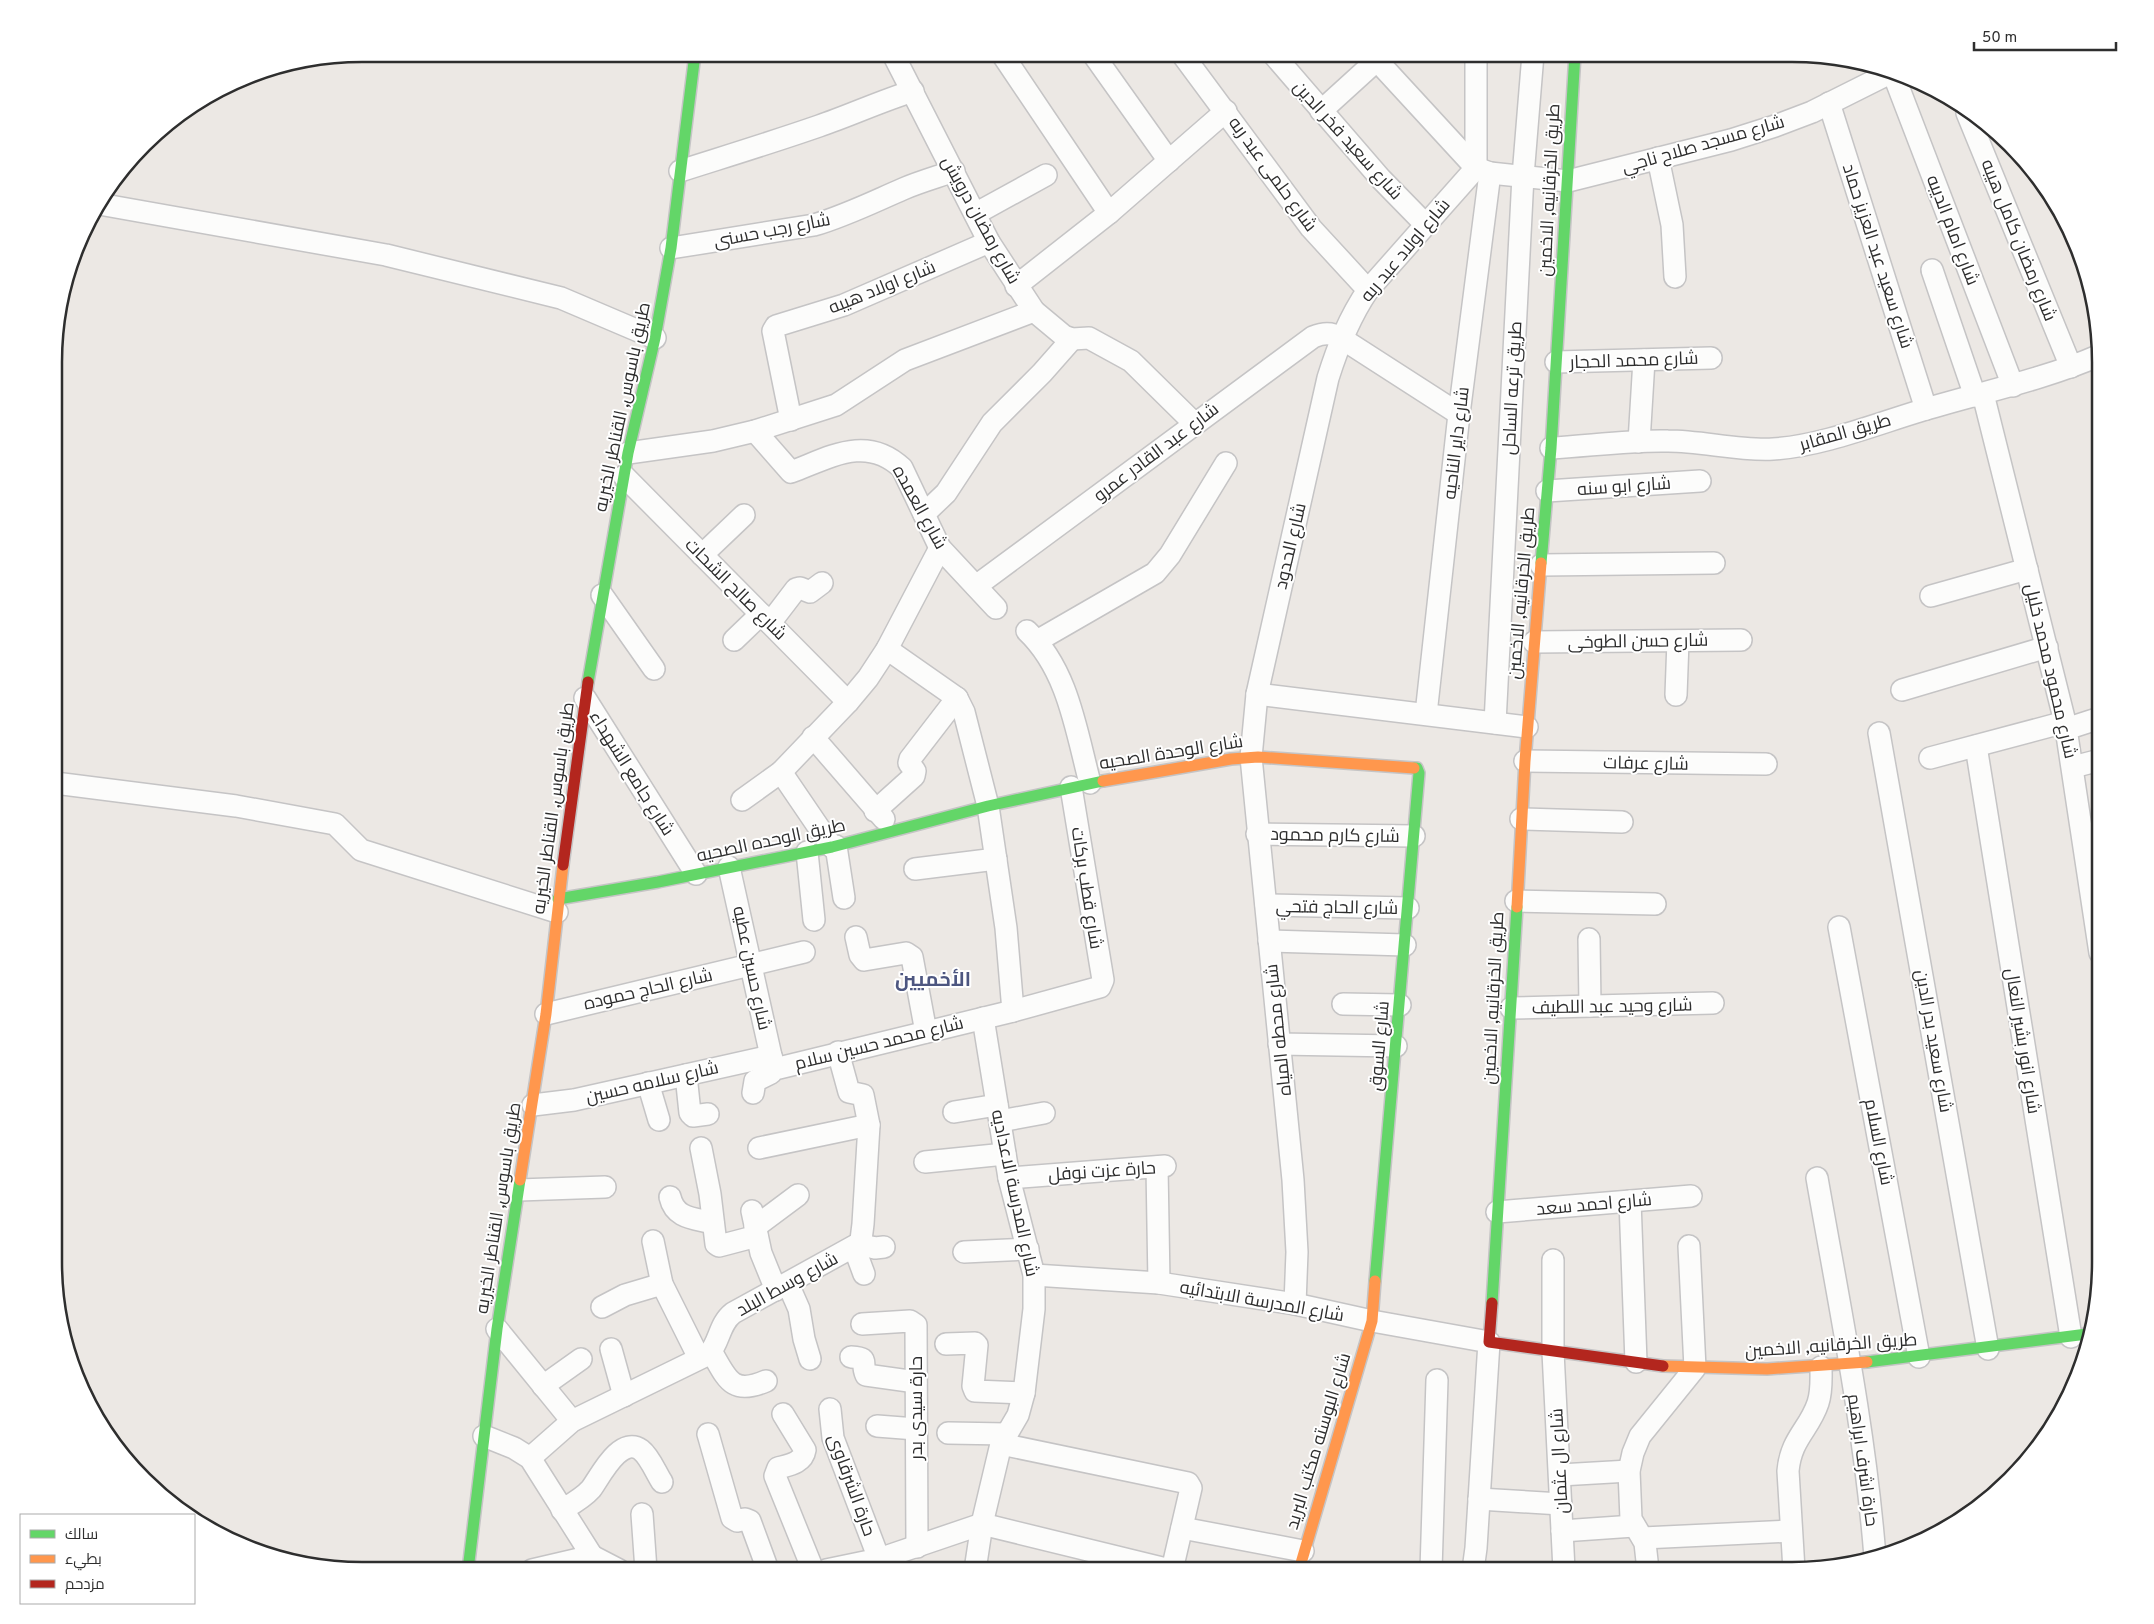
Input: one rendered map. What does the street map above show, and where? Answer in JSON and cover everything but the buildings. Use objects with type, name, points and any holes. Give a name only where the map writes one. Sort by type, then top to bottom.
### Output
[{"type":"street","name":"طريق باسوس, القناطر الخيريه","points":[[469,1562],[497,1328],[546,1014],[557,905],[585,698],[628,453],[655,338],[671,248],[694,62]]},
{"type":"street","name":"شارع رمضان درويش","points":[[897,62],[989,242],[1034,311],[1064,336],[1072,339],[1090,338],[1131,361],[1195,424]]},
{"type":"street","points":[[1007,62],[1109,212]]},
{"type":"street","points":[[1099,62],[1169,161]]},
{"type":"street","name":"شارع حلمى عبد ربه","points":[[1188,62],[1311,228],[1368,290]]},
{"type":"street","name":"شارع سعيد فخر الدين","points":[[1280,62],[1321,111],[1425,224]]},
{"type":"street","points":[[1321,111],[1370,62]]},
{"type":"street","points":[[1378,62],[1483,170],[1568,181]]},
{"type":"street","name":"شارع داير الناحيه","points":[[1426,714],[1459,414],[1483,170],[1476,62]]},
{"type":"street","name":"طريق ترعه الساحل","points":[[1495,722],[1523,176],[1532,62]]},
{"type":"street","name":"طريق الخرقانيه, الاخمين","points":[[1575,62],[1551,448],[1527,727],[1511,1008],[1488,1342],[1553,1352],[1695,1368],[1767,1369],[1821,1367],[1919,1357],[2079,1336]]},
{"type":"street","name":"شارع مسجد صلاح ناجي","points":[[1568,181],[1731,140],[1775,126],[1884,77]]},
{"type":"street","name":"شارع امام الديبه","points":[[1895,81],[2013,386]]},
{"type":"street","points":[[680,171],[819,126],[869,108],[884,100],[913,91]]},
{"type":"street","name":"شارع سعيد عبد العزيز حماد","points":[[1829,103],[1926,409]]},
{"type":"street","points":[[1016,286],[1109,212],[1226,111]]},
{"type":"street","name":"شارع رمضان كامل هيبه","points":[[1970,121],[2071,367]]},
{"type":"street","points":[[1658,158],[1672,226],[1675,277]]},
{"type":"street","name":"شارع اولاد عبد ربه","points":[[1341,338],[1354,311],[1368,290],[1425,224],[1483,170]]},
{"type":"street","name":"شارع رجب حسنى","points":[[671,248],[814,225],[833,220],[888,198],[904,189],[954,172]]},
{"type":"street","points":[[975,214],[1046,175]]},
{"type":"street","points":[[107,206],[386,255],[561,298],[655,338]]},
{"type":"street","name":"شارع اولاد هيبه","points":[[791,420],[773,328],[844,304],[989,242]]},
{"type":"street","name":"شارع محمود محمد خليل","points":[[1932,270],[1979,395],[2027,569],[2066,726],[2092,898]]},
{"type":"street","points":[[628,453],[704,443],[755,431],[836,405],[905,360],[1034,311]]},
{"type":"street","name":"شارع عبد القادر عمرو","points":[[976,586],[1312,337],[1329,333],[1341,338]]},
{"type":"street","points":[[1341,338],[1459,414]]},
{"type":"street","name":"شارع الحدود","points":[[1250,757],[1257,694],[1328,378],[1341,338]]},
{"type":"street","points":[[924,514],[946,493],[992,423],[1042,373],[1072,339]]},
{"type":"street","name":"شارع محمد الحجار","points":[[1556,362],[1710,358]]},
{"type":"street","name":"طريق المقابر","points":[[1551,448],[1668,441],[1772,450],[1794,447],[1818,443],[1926,409],[2013,386],[2092,358]]},
{"type":"street","points":[[1639,442],[1644,360]]},
{"type":"street","name":"شارع العمده","points":[[755,431],[791,472],[848,450],[872,452],[892,459],[902,468],[940,548],[996,608]]},
{"type":"street","name":"شارع قطب بركات","points":[[1100,987],[1103,980],[1080,785],[1066,693],[1050,658],[1032,636],[1155,573],[1170,555],[1226,463]]},
{"type":"street","name":"شارع صالح الشحات","points":[[624,476],[848,702]]},
{"type":"street","name":"شارع ابو سنه","points":[[1547,491],[1700,481]]},
{"type":"street","points":[[702,555],[744,515]]},
{"type":"street","points":[[742,800],[781,772],[848,702],[868,678],[887,649],[940,548]]},
{"type":"street","points":[[1541,565],[1714,563]]},
{"type":"street","points":[[1931,596],[2027,569]]},
{"type":"street","points":[[734,640],[765,619],[797,589],[809,592],[822,583]]},
{"type":"street","points":[[602,595],[654,669]]},
{"type":"street","name":"شارع حسن الطوخى","points":[[1534,642],[1741,640]]},
{"type":"street","points":[[1676,695],[1678,641]]},
{"type":"street","points":[[1902,690],[2047,648]]},
{"type":"street","points":[[887,649],[957,698],[964,712],[988,806],[1006,928],[1013,1011]]},
{"type":"street","points":[[1257,694],[1527,727]]},
{"type":"street","name":"شارع جامع الشهداء","points":[[585,698],[696,874]]},
{"type":"street","points":[[875,811],[914,776],[915,771],[909,763],[910,759],[957,698]]},
{"type":"street","points":[[1930,758],[2092,720]]},
{"type":"street","name":"شارع سعيد بدر الدين","points":[[1879,733],[1988,1349]]},
{"type":"street","points":[[813,738],[875,811],[895,830]]},
{"type":"street","name":"شارع انور بشير النعال","points":[[1976,746],[2079,1336]]},
{"type":"street","name":"شارع الوحدة الصحيه","points":[[988,806],[1080,785],[1250,757],[1415,767],[1419,773]]},
{"type":"street","name":"شارع محطه المياه","points":[[1250,757],[1266,905],[1297,1243],[1295,1304]]},
{"type":"street","name":"شارع عرفات","points":[[1525,761],[1766,764]]},
{"type":"street","points":[[2073,767],[2092,762]]},
{"type":"street","points":[[781,772],[834,847],[844,898]]},
{"type":"street","name":"شارع السوق","points":[[1372,1321],[1419,773]]},
{"type":"street","points":[[62,784],[236,806],[335,824],[361,850],[557,905]]},
{"type":"street","name":"طريق الوحده الصحيه","points":[[557,905],[696,874],[834,847],[988,806]]},
{"type":"street","points":[[1521,819],[1622,822]]},
{"type":"street","name":"شارع كارم محمود","points":[[1257,834],[1414,836]]},
{"type":"street","points":[[807,852],[814,920]]},
{"type":"street","points":[[915,869],[996,859]]},
{"type":"street","name":"شارع حسين عطيه","points":[[730,867],[773,1063]]},
{"type":"street","points":[[1516,901],[1655,904]]},
{"type":"street","name":"شارع الحاج فتحي","points":[[1266,905],[1408,908]]},
{"type":"street","name":"شارع السلام","points":[[1839,927],[1919,1357]]},
{"type":"street","points":[[856,938],[860,955],[864,960],[906,953],[912,957],[926,1032]]},
{"type":"street","points":[[1589,939],[1590,1006]]},
{"type":"street","points":[[1269,941],[1405,945]]},
{"type":"street","name":"شارع الحاج حموده","points":[[546,1014],[804,952]]},
{"type":"street","name":"شارع محمد حسين سلام","points":[[773,1063],[838,1052],[926,1032],[1100,987]]},
{"type":"street","name":"شارع وحيد عبد اللطيف","points":[[1511,1008],[1713,1003]]},
{"type":"street","points":[[1343,1004],[1400,1005]]},
{"type":"street","name":"شارع المدرسة الاعداديه","points":[[976,1562],[982,1524],[1004,1439],[1018,1415],[1024,1393],[1034,1309],[1034,1275],[1009,1178],[983,1018]]},
{"type":"street","points":[[1279,1044],[1396,1046]]},
{"type":"street","name":"شارع وسط البلد","points":[[705,1355],[719,1339],[726,1319],[733,1313],[856,1246],[861,1240],[869,1125],[863,1095],[849,1092],[838,1052]]},
{"type":"street","points":[[753,1094],[755,1081],[768,1075],[773,1063]]},
{"type":"street","name":"شارع سلامه حسين","points":[[533,1105],[574,1100],[686,1074],[773,1063]]},
{"type":"street","points":[[686,1074],[690,1114],[693,1116],[708,1114]]},
{"type":"street","points":[[648,1083],[659,1120]]},
{"type":"street","points":[[954,1112],[1044,1113]]},
{"type":"street","points":[[759,1148],[869,1125]]},
{"type":"street","points":[[701,1148],[716,1244],[718,1246],[798,1195]]},
{"type":"street","points":[[925,1162],[1005,1154]]},
{"type":"street","name":"حارة عزت نوفل","points":[[1009,1178],[1161,1167],[1159,1282]]},
{"type":"street","name":"حارة اشرف ابراهيم","points":[[1817,1178],[1867,1471],[1873,1550]]},
{"type":"street","points":[[519,1190],[605,1187]]},
{"type":"street","name":"شارع احمد سعد","points":[[1497,1212],[1691,1196]]},
{"type":"street","points":[[670,1197],[672,1206],[680,1214],[713,1223]]},
{"type":"street","points":[[1630,1201],[1636,1362]]},
{"type":"street","points":[[754,1224],[765,1263],[799,1309],[804,1339],[810,1359]]},
{"type":"street","points":[[653,1242],[662,1284],[705,1355],[733,1385],[753,1386],[766,1381]]},
{"type":"street","points":[[864,1274],[856,1246],[884,1247]]},
{"type":"street","points":[[1646,1562],[1638,1532],[1631,1519],[1629,1471],[1633,1453],[1640,1436],[1695,1368],[1690,1246]]},
{"type":"street","points":[[964,1252],[1028,1249]]},
{"type":"street","name":"شارع ال عثمان","points":[[1553,1260],[1553,1352],[1564,1562]]},
{"type":"street","name":"شارع المدرسة الابتدائيه","points":[[1034,1275],[1159,1282],[1295,1304],[1372,1321],[1488,1342]]},
{"type":"street","points":[[602,1307],[625,1295],[662,1284]]},
{"type":"street","name":"حارة سيدى بدر","points":[[862,1324],[910,1321],[915,1324],[916,1547]]},
{"type":"street","name":"شارع البوسته مكتب البريد","points":[[1301,1561],[1372,1321]]},
{"type":"street","points":[[497,1328],[572,1421]]},
{"type":"street","points":[[1474,1562],[1488,1342]]},
{"type":"street","points":[[946,1344],[975,1343],[977,1345],[973,1386],[975,1391],[1024,1393]]},
{"type":"street","points":[[611,1349],[624,1396]]},
{"type":"street","points":[[530,1458],[572,1421],[705,1355]]},
{"type":"street","points":[[850,1357],[862,1358],[864,1360],[866,1375],[916,1382]]},
{"type":"street","points":[[543,1386],[581,1359]]},
{"type":"street","points":[[1794,1562],[1788,1471],[1789,1457],[1793,1445],[1811,1419],[1818,1402],[1822,1385],[1821,1367]]},
{"type":"street","points":[[1431,1562],[1437,1380]]},
{"type":"street","points":[[782,1414],[805,1450],[804,1456],[800,1461],[778,1468],[775,1476],[810,1562]]},
{"type":"street","name":"حارة الشرقاوى","points":[[798,1439],[830,1420],[879,1559]]},
{"type":"street","points":[[878,1426],[916,1429]]},
{"type":"street","points":[[948,1433],[1004,1439],[1188,1483],[1191,1488],[1173,1562]]},
{"type":"street","points":[[708,1434],[732,1518],[737,1521],[745,1519],[750,1521],[765,1562]]},
{"type":"street","points":[[484,1436],[514,1448],[530,1458],[592,1556],[604,1562]]},
{"type":"street","points":[[562,1510],[580,1499],[590,1490],[605,1468],[617,1454],[626,1448],[634,1447],[642,1451],[662,1482]]},
{"type":"street","points":[[1560,1475],[1629,1471]]},
{"type":"street","points":[[1478,1499],[1562,1504]]},
{"type":"street","points":[[642,1514],[645,1562]]},
{"type":"street","points":[[865,1562],[879,1559],[982,1524],[1138,1562]]},
{"type":"street","points":[[1182,1528],[1301,1561]]},
{"type":"street","points":[[1562,1530],[1638,1532],[1792,1531]]},
{"type":"street","points":[[566,1562],[592,1556]]},
{"type":"traffic: fast","points":[[588,682],[628,453],[655,338],[671,248],[694,62]]},
{"type":"traffic: fast","points":[[1541,563],[1551,448],[1575,62]]},
{"type":"traffic: fast","points":[[1375,1281],[1419,773],[1417,768],[1414,768]]},
{"type":"traffic: fast","points":[[558,899],[658,882],[832,847],[988,806],[1103,781]]},
{"type":"traffic: fast","points":[[1492,1303],[1517,907]]},
{"type":"traffic: fast","points":[[469,1562],[497,1329],[520,1180]]},
{"type":"traffic: fast","points":[[1867,1362],[2082,1335]]},
{"type":"traffic: slow","points":[[1517,907],[1525,761],[1541,563]]},
{"type":"traffic: slow","points":[[1103,781],[1231,759],[1258,757],[1414,768]]},
{"type":"traffic: slow","points":[[520,1180],[546,1014],[563,865]]},
{"type":"traffic: slow","points":[[1301,1562],[1372,1321],[1375,1281]]},
{"type":"traffic: slow","points":[[1663,1366],[1767,1369],[1867,1362]]},
{"type":"traffic: jam","points":[[563,865],[588,682]]},
{"type":"traffic: jam","points":[[1492,1303],[1489,1342],[1663,1366]]},
{"type":"district","name":"الأخميين","points":[[933,979]]}]
